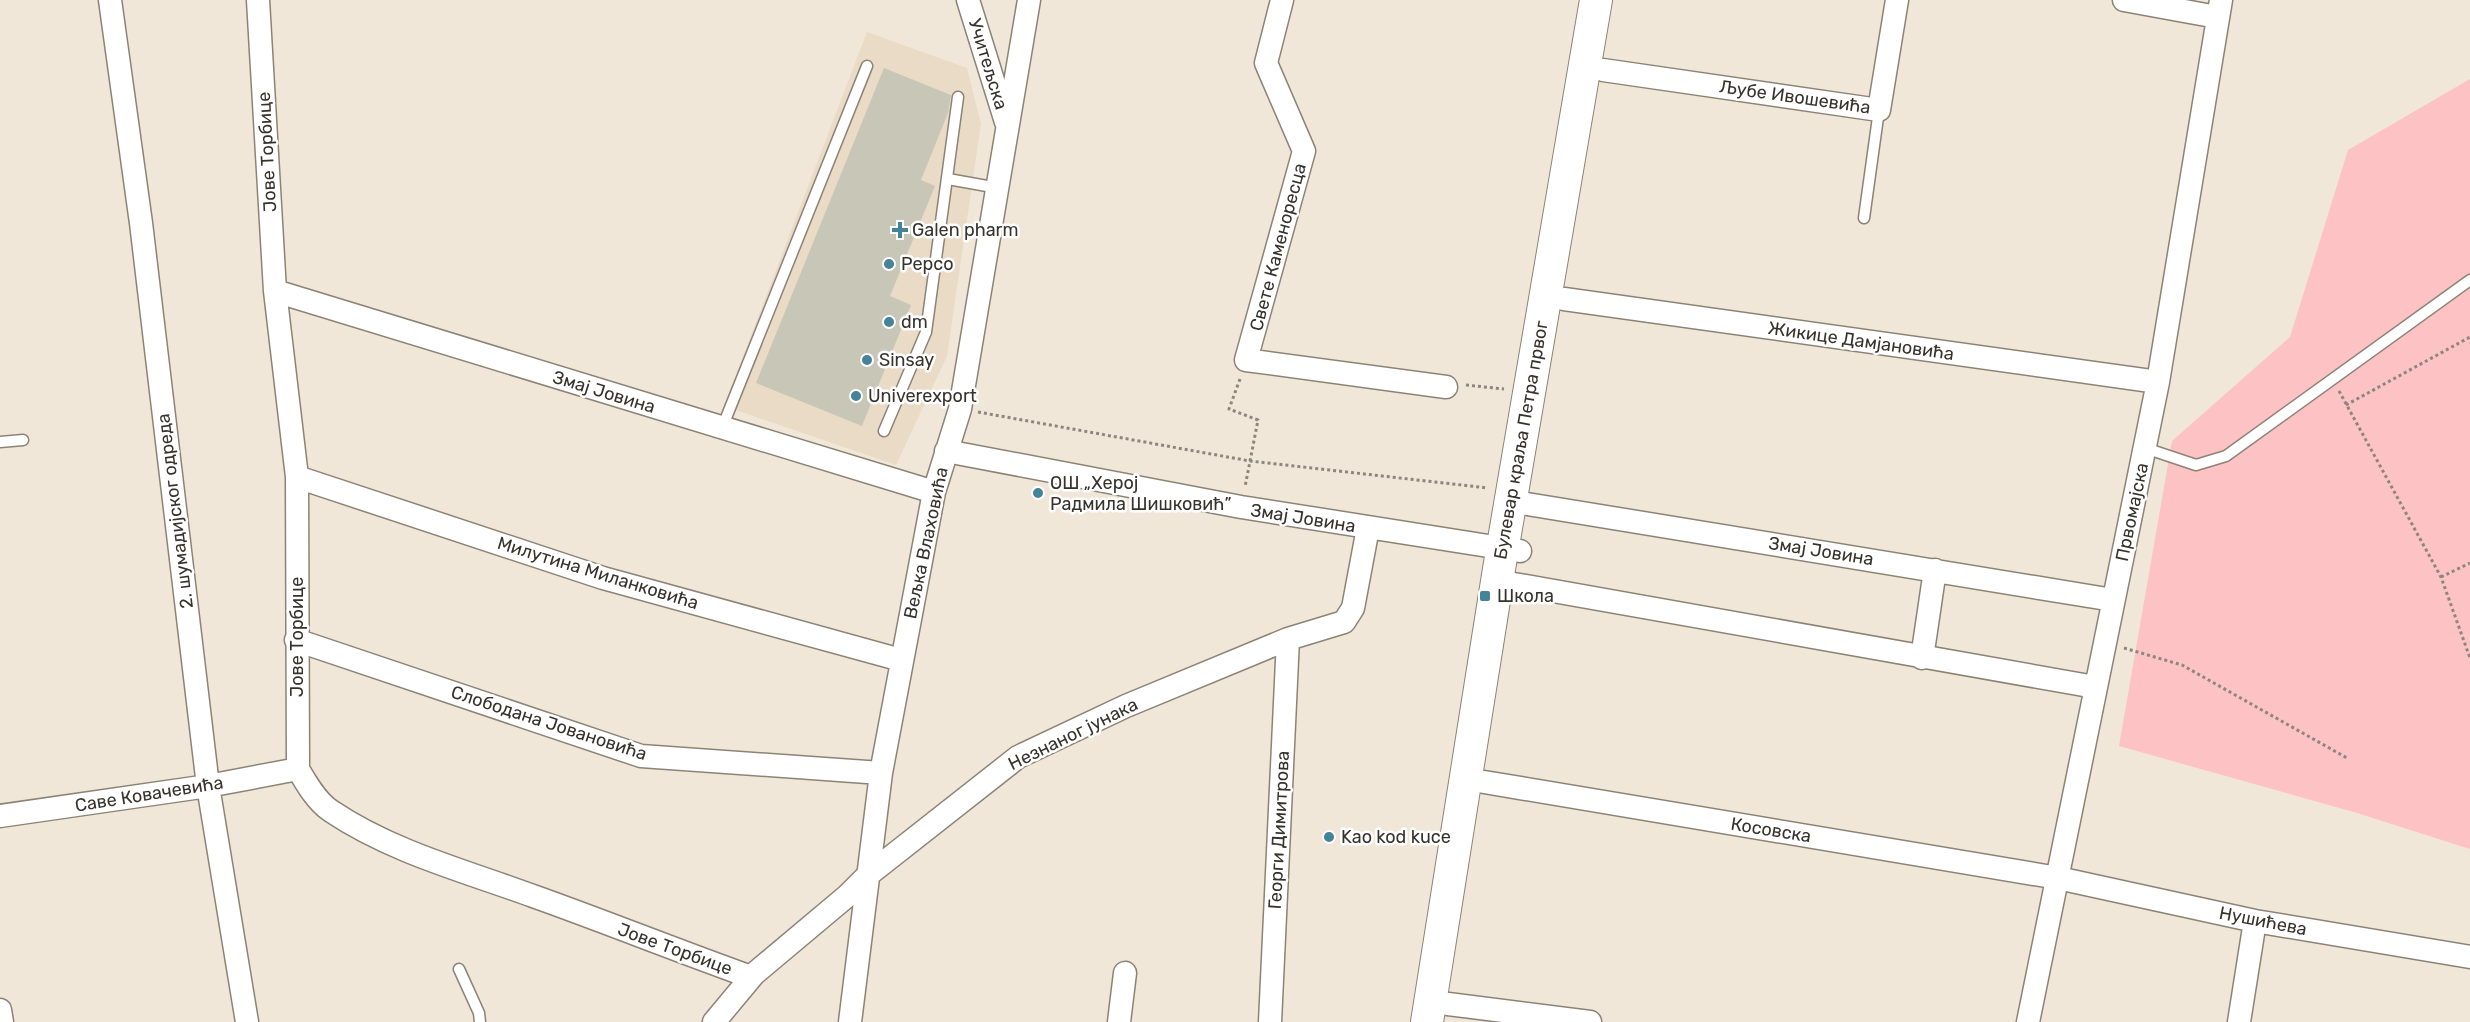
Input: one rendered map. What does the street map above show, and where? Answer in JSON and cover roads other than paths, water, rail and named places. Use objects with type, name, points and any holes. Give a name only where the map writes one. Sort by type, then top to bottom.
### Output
[{"type":"main road","name":"Булевар краља Петра првог","points":[[1520,497],[1530,393],[1596,0]]},
{"type":"main road","name":"Булевар краља Петра првог","points":[[1440,1016],[1520,497],[1564,299],[1613,0]]},
{"type":"main road","name":"Булевар краља Петра првог","points":[[1440,1016],[1484,782],[1514,584],[1511,550]]},
{"type":"street","name":"2. шумадијског одреда","points":[[110,0],[141,223],[208,786],[247,1022]]},
{"type":"street","name":"Јове Торбице","points":[[258,0],[275,291],[297,477],[298,769],[306,784],[329,810],[378,836],[437,863],[751,977]]},
{"type":"street","name":"Учитељска","points":[[968,0],[1008,128]]},
{"type":"street","name":"Вељка Влаховића","points":[[850,1022],[881,773],[934,492],[960,409],[1029,0]]},
{"type":"street","name":"Свете Каменоресца","points":[[1282,0],[1266,63],[1304,151],[1246,360],[1446,387]]},
{"type":"street","name":"Љубе Ивошевића","points":[[1603,70],[1879,110],[1897,0]]},
{"type":"street","points":[[2124,0],[2219,8]]},
{"type":"street","name":"Првомајска","points":[[2028,1022],[2158,382],[2219,8]]},
{"type":"street","name":"Змај Јовина","points":[[275,291],[934,492]]},
{"type":"street","name":"Жикице Дамјановића","points":[[1564,299],[2158,382]]},
{"type":"street","name":"Змај Јовина","points":[[946,451],[1241,507],[1511,550]]},
{"type":"street","name":"Милутина Миланковића","points":[[297,477],[603,578],[901,660]]},
{"type":"street","name":"Змај Јовина","points":[[1520,497],[2114,600]]},
{"type":"street","name":"Незнаног јунака","points":[[714,1022],[751,977],[868,875],[1018,757],[1126,706],[1288,639],[1344,622],[1353,608],[1368,528]]},
{"type":"street","points":[[1922,658],[1935,570]]},
{"type":"street","points":[[1514,584],[2096,687]]},
{"type":"street","name":"Георги Димитрова","points":[[1270,1022],[1288,639]]},
{"type":"street","name":"Слободана Јовановића","points":[[296,640],[641,756],[881,773]]},
{"type":"street","name":"Саве Ковачевића","points":[[0,816],[208,786],[298,769]]},
{"type":"street","name":"Косовска","points":[[1484,782],[2058,878]]},
{"type":"street","name":"Нушићева","points":[[2058,878],[2255,921],[2470,957]]},
{"type":"street","points":[[2239,1022],[2255,921]]},
{"type":"street","points":[[1119,1022],[1125,974]]},
{"type":"street","points":[[0,1010],[2,1022]]},
{"type":"street","points":[[1440,1016],[1590,1022]]},
{"type":"lane","points":[[722,428],[867,66]]},
{"type":"lane","points":[[884,431],[926,332],[958,97]]},
{"type":"lane","points":[[1864,218],[1879,110]]},
{"type":"lane","points":[[948,179],[998,188]]},
{"type":"lane","points":[[2145,448],[2196,465],[2226,456],[2470,280]]},
{"type":"lane","points":[[0,442],[23,440]]},
{"type":"lane","points":[[459,969],[479,1013],[480,1022]]},
{"type":"place","name":"Galen pharm","points":[[900,230]]},
{"type":"place","name":"Pepco","points":[[889,264]]},
{"type":"place","name":"dm","points":[[889,322]]},
{"type":"place","name":"Sinsay","points":[[867,360]]},
{"type":"place","name":"Univerexport","points":[[856,396]]},
{"type":"place","name":"ОШ „Херој Радмила Шишковић”","points":[[1038,493]]},
{"type":"place","name":"Школа","points":[[1485,596]]},
{"type":"place","name":"Kao kod kuce","points":[[1329,837]]}]
